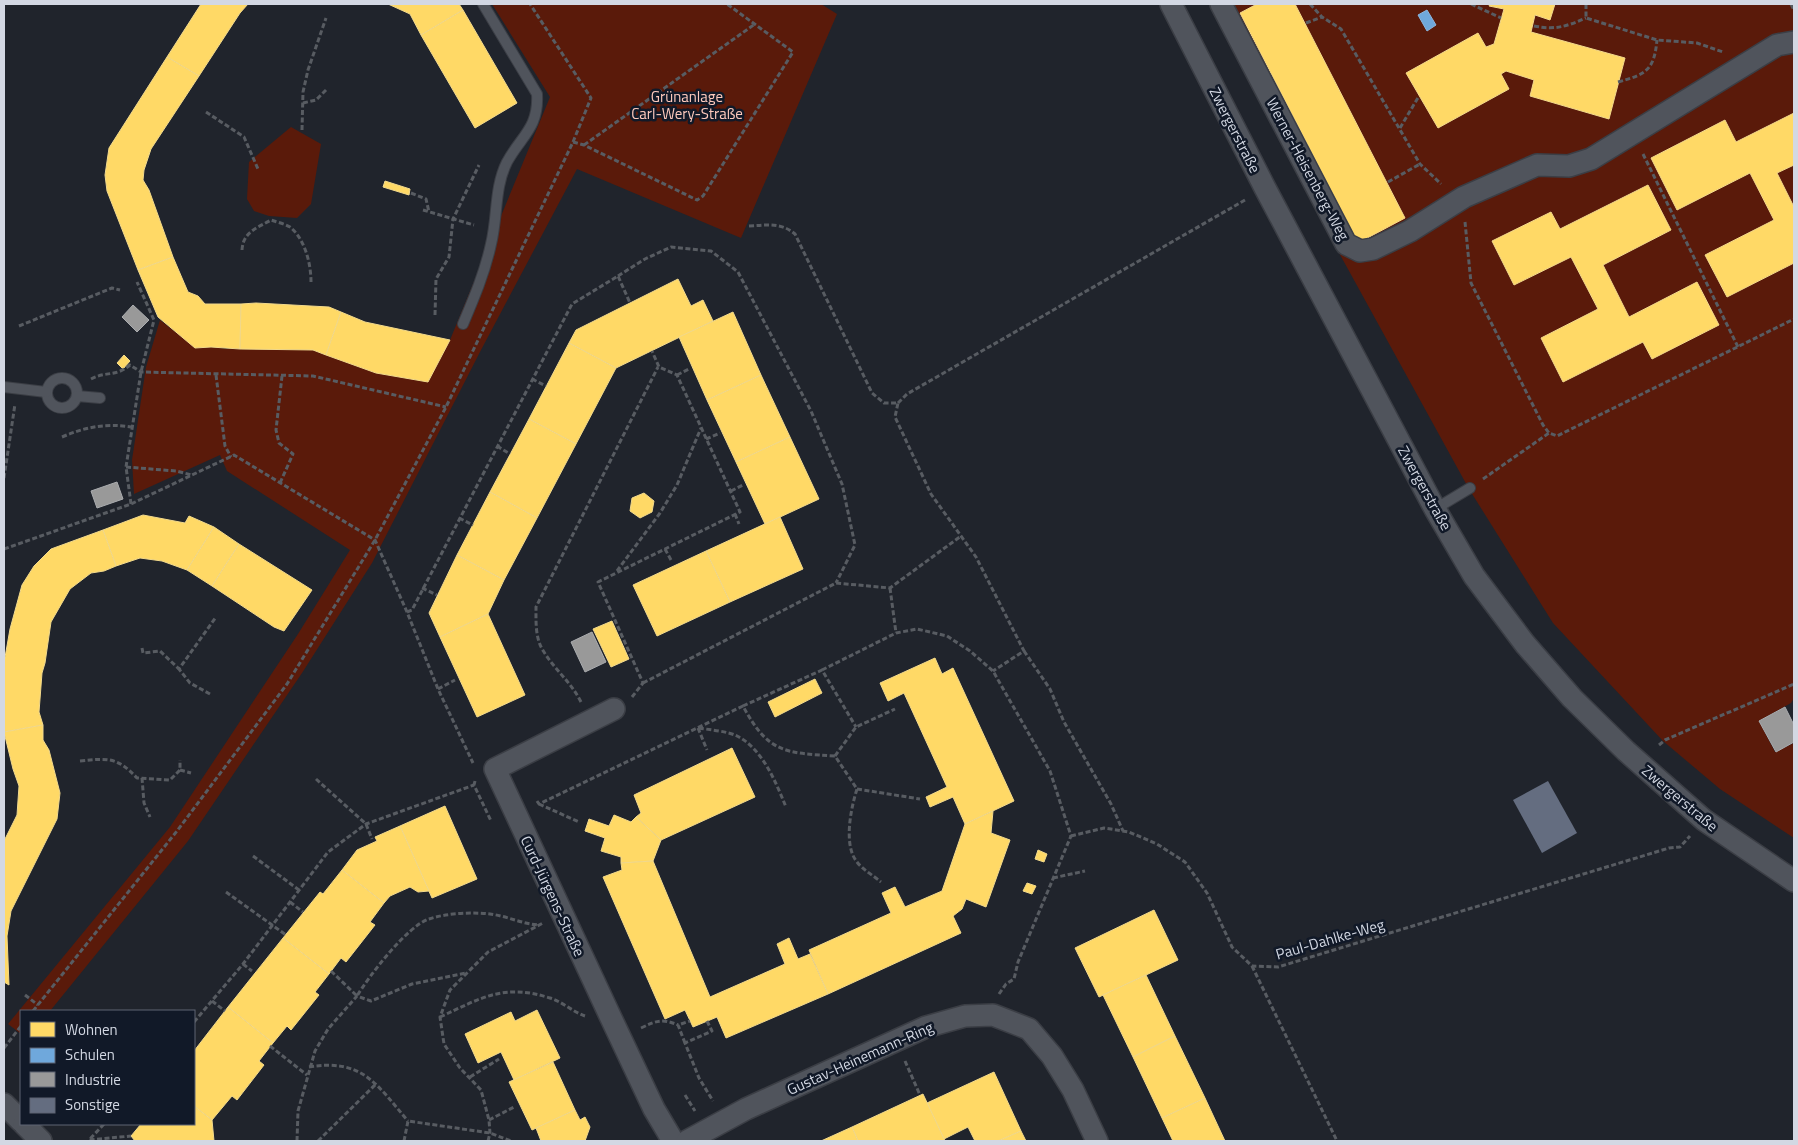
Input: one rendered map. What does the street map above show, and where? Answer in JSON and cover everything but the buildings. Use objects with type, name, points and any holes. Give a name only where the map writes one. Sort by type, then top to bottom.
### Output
[{"type":"street","name":"Zwergerstraße","points":[[1171,4],[1270,197],[1435,509],[1474,576],[1525,644],[1572,698],[1626,751],[1704,820],[1794,881]]},
{"type":"street","name":"Werner-Heisenberg-Weg","points":[[1221,4],[1346,244],[1360,251],[1373,249],[1410,231],[1464,198],[1537,165],[1569,166],[1591,158],[1777,46],[1794,42]]},
{"type":"street","points":[[485,769],[614,710]]},
{"type":"street","name":"Curd-Jürgens-Straße","points":[[485,769],[611,1018],[654,1109],[673,1141]]},
{"type":"street","name":"Gustav-Heinemann-Ring","points":[[687,1141],[746,1109],[926,1027],[965,1016],[993,1015],[1029,1029],[1052,1056],[1074,1090],[1097,1141]]},
{"type":"street","points":[[4,1104],[20,1121]]},
{"type":"street","points":[[24,1125],[41,1141]]},
{"type":"lane","points":[[463,324],[492,243],[497,190],[508,161],[526,138],[538,108],[538,94],[483,4]]},
{"type":"lane","points":[[76,391],[68,407],[58,408],[49,402],[46,392],[51,381],[56,378],[67,378],[76,391],[100,398]]},
{"type":"lane","points":[[4,387],[46,392]]},
{"type":"lane","points":[[1435,509],[1470,488]]},
{"type":"path","points":[[34,1010],[177,831],[287,684],[375,540],[446,407],[573,142],[591,98],[530,4]]},
{"type":"path","points":[[573,142],[584,144],[697,200],[703,196],[793,52],[727,4]]},
{"type":"path","points":[[1310,4],[1322,17],[1341,29],[1420,164],[1434,179],[1464,198],[1471,284],[1542,425],[1549,433],[1556,436],[1565,433],[1794,319]]},
{"type":"path","points":[[1471,4],[1501,18]]},
{"type":"path","points":[[1586,4],[1586,18]]},
{"type":"path","points":[[1791,4],[1794,10]]},
{"type":"path","points":[[1306,23],[1322,17]]},
{"type":"path","points":[[302,130],[303,103],[308,70],[326,18]]},
{"type":"path","points":[[1534,26],[1550,29],[1567,26],[1586,18],[1657,40],[1697,43],[1718,50],[1746,64]]},
{"type":"path","points":[[584,144],[755,24]]},
{"type":"path","points":[[1618,82],[1632,78],[1650,67],[1655,60],[1657,40]]},
{"type":"path","points":[[303,103],[316,100],[327,89]]},
{"type":"path","points":[[1399,129],[1420,96]]},
{"type":"path","points":[[206,112],[244,137],[258,169]]},
{"type":"path","points":[[1632,133],[1695,256],[1738,346]]},
{"type":"path","points":[[435,316],[436,279],[449,257],[453,219],[479,164]]},
{"type":"path","points":[[1388,182],[1420,164]]},
{"type":"path","points":[[410,193],[426,199],[429,212]]},
{"type":"path","points":[[1123,831],[1111,804],[1064,722],[1050,688],[1024,651],[976,557],[942,512],[927,486],[895,417],[898,403],[907,394],[1250,197]]},
{"type":"path","points":[[423,210],[474,225]]},
{"type":"path","points":[[242,250],[242,241],[250,232],[271,220],[289,227],[300,240],[311,266],[311,282]]},
{"type":"path","points":[[748,226],[778,225],[787,227],[795,234],[872,393],[884,403],[898,403]]},
{"type":"path","points":[[407,612],[412,610],[572,304],[645,259],[671,247],[712,251],[738,272],[811,411],[842,484],[855,546],[836,583]]},
{"type":"path","points":[[618,276],[630,303]]},
{"type":"path","points":[[131,504],[126,467],[141,372],[154,320],[137,282]]},
{"type":"path","points":[[19,326],[112,288],[120,290]]},
{"type":"path","points":[[642,683],[598,582],[740,512],[677,375],[658,367],[652,351]]},
{"type":"path","points":[[76,391],[98,375],[121,373],[130,365],[141,372],[313,376],[446,407]]},
{"type":"path","points":[[583,704],[573,686],[543,652],[536,632],[536,607],[658,367]]},
{"type":"path","points":[[677,375],[689,369]]},
{"type":"path","points":[[216,375],[225,446],[231,457]]},
{"type":"path","points":[[280,483],[293,454],[279,443],[276,430],[282,376]]},
{"type":"path","points":[[532,379],[546,386]]},
{"type":"path","points":[[4,478],[18,389]]},
{"type":"path","points":[[62,437],[82,428],[99,425],[132,427]]},
{"type":"path","points":[[615,574],[639,544],[677,485],[701,428]]},
{"type":"path","points":[[706,438],[720,433]]},
{"type":"path","points":[[1470,488],[1549,433]]},
{"type":"path","points":[[497,446],[510,454]]},
{"type":"path","points":[[4,549],[131,504],[234,455],[375,540],[464,748],[485,769],[474,785],[366,824],[328,852],[244,964],[195,1021]]},
{"type":"path","points":[[126,467],[176,471],[192,475]]},
{"type":"path","points":[[731,491],[743,486]]},
{"type":"path","points":[[735,514],[739,524]]},
{"type":"path","points":[[459,518],[473,525]]},
{"type":"path","points":[[614,710],[628,702],[642,683],[836,583],[890,588],[961,536]]},
{"type":"path","points":[[665,549],[671,560]]},
{"type":"path","points":[[422,588],[437,595]]},
{"type":"path","points":[[890,588],[896,633]]},
{"type":"path","points":[[179,670],[216,617]]},
{"type":"path","points":[[556,796],[896,633],[917,629],[947,636],[970,651],[993,671],[1050,771],[1071,836],[1018,962],[1014,979],[1000,992],[993,1015]]},
{"type":"path","points":[[142,648],[143,654],[160,651],[190,683],[210,694]]},
{"type":"path","points":[[993,671],[1024,651]]},
{"type":"path","points":[[822,670],[856,726]]},
{"type":"path","points":[[438,689],[455,680]]},
{"type":"path","points":[[1659,745],[1665,740],[1794,684]]},
{"type":"path","points":[[743,706],[756,729],[769,743],[788,752],[835,756]]},
{"type":"path","points":[[835,756],[856,726],[894,709]]},
{"type":"path","points":[[698,728],[707,750]]},
{"type":"path","points":[[698,728],[737,736],[751,746],[772,775],[786,807]]},
{"type":"path","points":[[835,756],[857,789],[920,799]]},
{"type":"path","points":[[80,761],[96,759],[122,762],[137,778],[170,780],[180,770],[180,760]]},
{"type":"path","points":[[180,770],[191,773]]},
{"type":"path","points":[[142,778],[144,803],[150,817]]},
{"type":"path","points":[[316,780],[366,824],[372,839]]},
{"type":"path","points":[[857,789],[850,811],[849,836],[853,853],[856,862],[881,882]]},
{"type":"path","points":[[445,802],[446,795]]},
{"type":"path","points":[[539,804],[579,822]]},
{"type":"path","points":[[1071,836],[1104,828],[1123,831],[1157,844],[1185,862],[1207,894],[1232,947],[1252,966],[1337,1141]]},
{"type":"path","name":"Paul-Dahlke-Weg","points":[[1252,966],[1278,967],[1669,848]]},
{"type":"path","points":[[253,856],[299,890]]},
{"type":"path","points":[[1052,878],[1085,871]]},
{"type":"path","points":[[226,892],[286,934]]},
{"type":"path","points":[[290,902],[303,912]]},
{"type":"path","points":[[297,1141],[298,1111],[315,1051],[328,1029],[357,996],[372,973],[402,940],[428,919],[459,914],[491,914],[526,924],[540,925],[488,952],[450,990],[440,1017],[444,1044],[460,1068],[481,1090],[489,1120],[490,1133],[488,1141]]},
{"type":"path","points":[[244,964],[252,971]]},
{"type":"path","points":[[331,971],[357,996],[371,1001],[412,984],[467,972]]},
{"type":"path","points":[[440,1017],[493,994],[519,991],[552,998],[583,1015]]},
{"type":"path","points":[[26,995],[38,1005]]},
{"type":"path","points":[[212,1001],[225,1011]]},
{"type":"path","points":[[641,1029],[654,1022],[666,1020],[678,1026],[699,1078],[715,1102],[706,1106]]},
{"type":"path","points":[[678,1026],[690,1021]]},
{"type":"path","points":[[685,1043],[712,1031],[708,1021]]},
{"type":"path","points":[[4,1048],[20,1027]]},
{"type":"path","points":[[270,1046],[307,1075]]},
{"type":"path","points":[[470,1077],[499,1059]]},
{"type":"path","points":[[309,1067],[324,1065],[353,1068],[376,1084],[408,1121],[490,1133],[511,1141]]},
{"type":"path","points":[[910,1072],[920,1095]]},
{"type":"path","points":[[318,1141],[376,1084]]},
{"type":"path","points":[[685,1095],[693,1112],[700,1109]]},
{"type":"path","points":[[489,1120],[514,1107]]},
{"type":"path","points":[[404,1141],[408,1121]]},
{"type":"path","points":[[103,1125],[89,1140],[131,1136]]},
{"type":"green space","name":"Grünanlage Carl-Wery-Straße","points":[[492,4],[821,4],[837,14],[741,238],[577,169],[481,350],[372,563],[302,673],[188,841],[51,1010],[20,1010],[20,1033],[8,1024],[170,827],[298,634],[350,550],[227,471],[220,455],[134,494],[132,460],[146,367],[160,320],[196,348],[313,350],[376,373],[428,382],[450,340],[550,97]]},
{"type":"green space","points":[[1209,4],[1794,4],[1794,698],[1791,703],[1759,721],[1775,752],[1794,743],[1794,838],[1720,789],[1663,741],[1553,623],[1469,489],[1316,211]]},
{"type":"green space","points":[[291,127],[321,144],[311,204],[297,218],[269,216],[254,211],[247,199],[249,162]]}]
